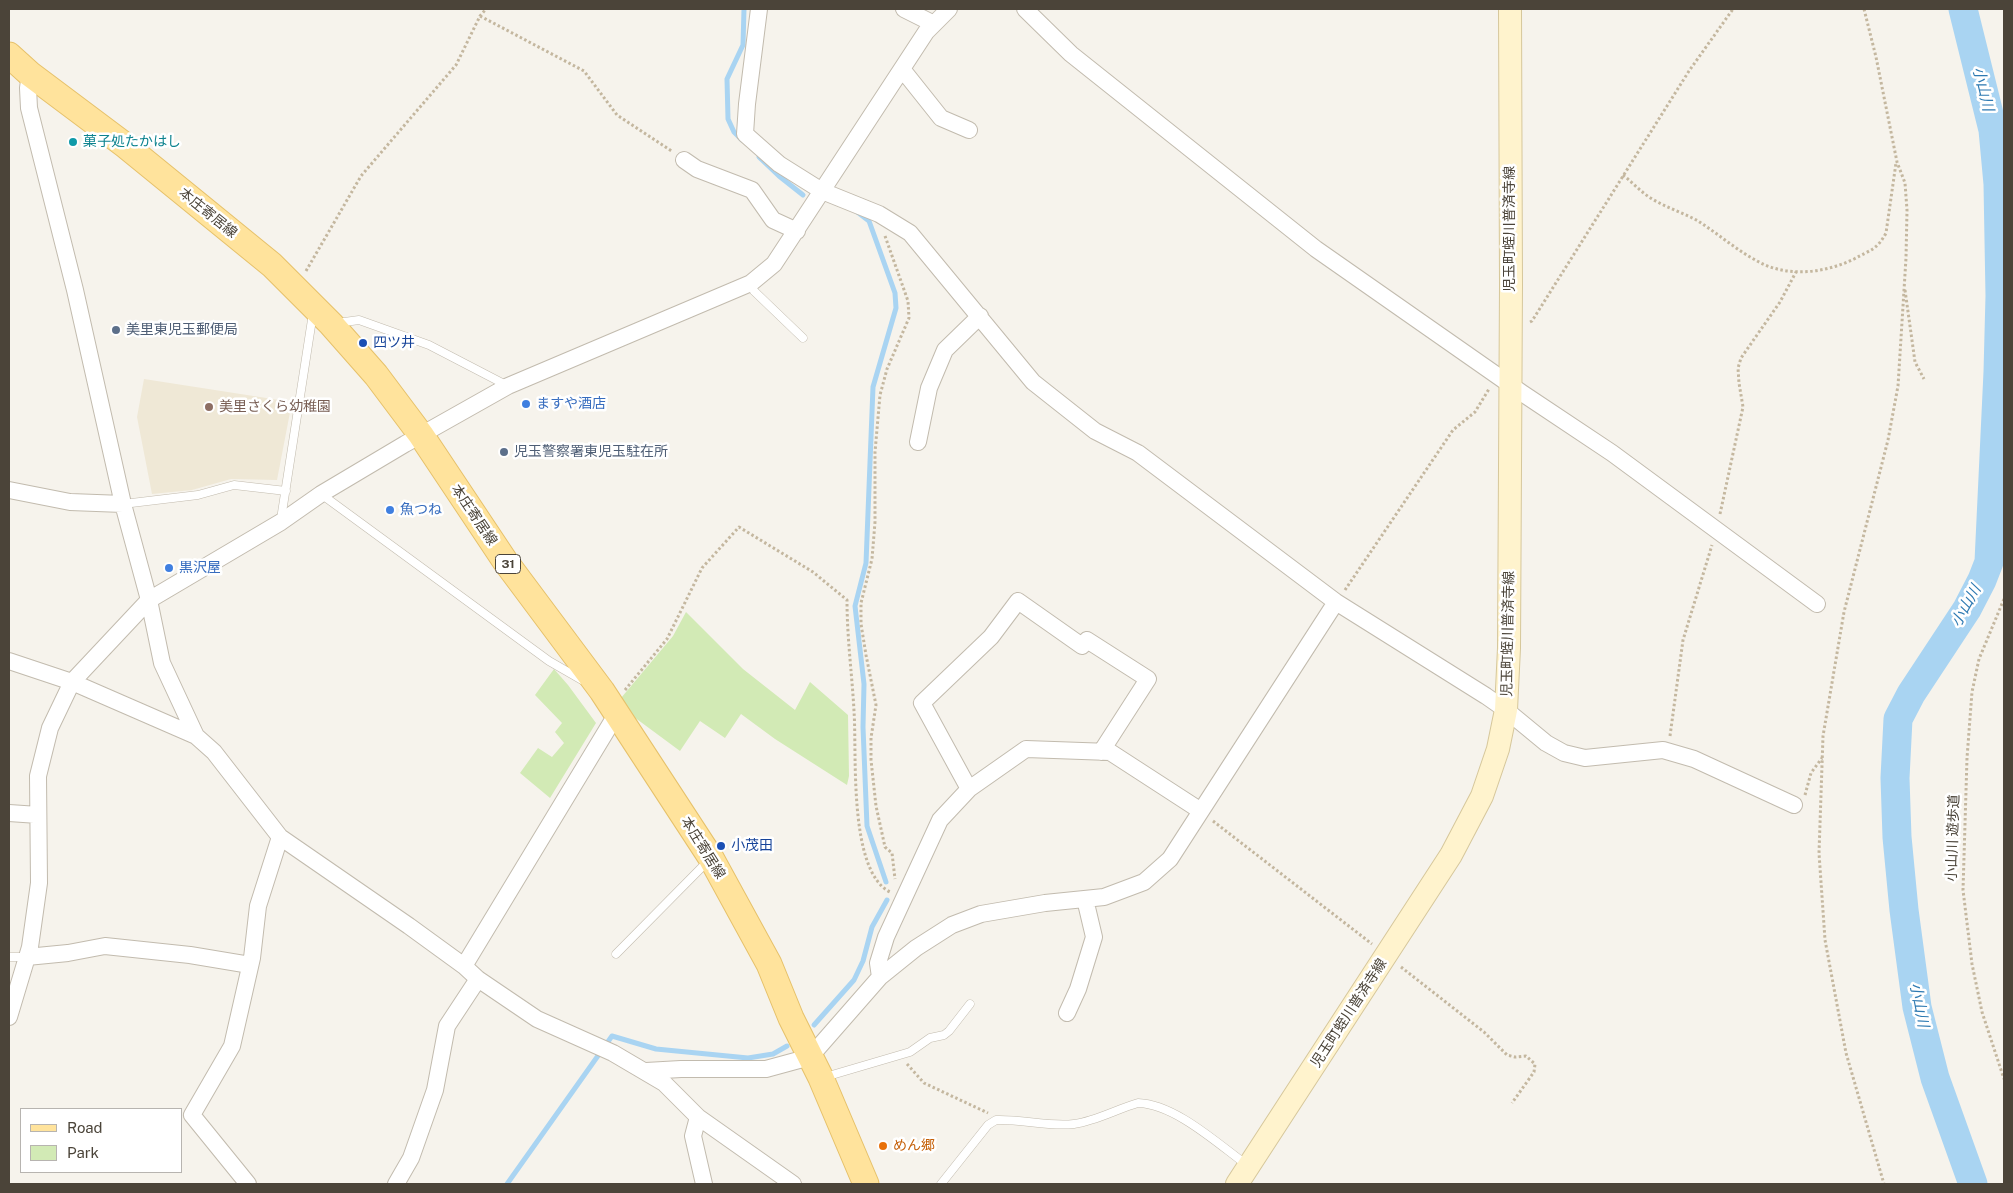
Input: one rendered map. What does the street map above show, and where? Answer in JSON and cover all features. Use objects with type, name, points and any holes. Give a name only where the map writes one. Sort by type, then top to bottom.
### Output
[{"type":"main road","name":"児玉町蛭川普済寺線","points":[[1243,1175],[1387,955],[1470,822],[1482,796],[1498,749],[1506,710],[1509,648],[1504,380],[1510,329],[1510,9]]},
{"type":"main road","name":"本庄寄居線","points":[[9,55],[30,74],[126,146],[272,265],[323,315],[376,375],[421,434],[505,561],[610,704],[711,858],[769,964],[866,1184]]},
{"type":"street","points":[[759,9],[747,104],[746,134],[779,164],[822,191],[879,214],[910,233],[1033,382],[1095,431],[1138,453],[1336,602],[1506,710],[1546,743],[1564,754],[1585,758],[1668,751],[1694,759],[1794,805]]},
{"type":"street","points":[[904,9],[934,24]]},
{"type":"street","points":[[9,1017],[30,947],[39,883],[38,776],[50,728],[72,682],[148,600],[281,522],[321,494],[421,434],[508,386],[751,283],[774,264],[926,32],[949,9]]},
{"type":"street","points":[[1025,9],[1071,54],[1316,249],[1612,453],[1817,604]]},
{"type":"street","points":[[902,69],[941,118],[969,130]]},
{"type":"street","points":[[30,74],[28,88],[29,108],[75,290],[123,504],[162,663],[196,736]]},
{"type":"street","points":[[684,160],[697,169],[752,190],[773,220],[797,231]]},
{"type":"street","points":[[918,442],[929,388],[944,350],[980,316]]},
{"type":"street","points":[[9,490],[70,502],[123,504]]},
{"type":"street","points":[[969,789],[922,703],[991,637],[1018,601],[1082,646],[1088,640],[1148,679],[1101,752]]},
{"type":"street","points":[[646,1071],[815,1067],[880,977],[916,948],[952,925],[981,914],[1045,903],[1104,896],[1144,882],[1170,859],[1336,602]]},
{"type":"street","points":[[9,661],[72,682],[196,736],[214,752],[280,837],[537,1019],[613,1053],[664,1083],[698,1117],[793,1184]]},
{"type":"street","points":[[464,966],[610,704]]},
{"type":"street","points":[[880,977],[878,964],[886,937],[940,820],[969,789],[1026,749],[1110,752],[1201,811]]},
{"type":"street","points":[[9,813],[38,815]]},
{"type":"street","points":[[248,1184],[192,1115],[232,1046],[250,965],[258,906],[280,837]]},
{"type":"street","points":[[1067,1014],[1078,989],[1094,937],[1085,899]]},
{"type":"street","points":[[27,956],[68,953],[104,946],[190,955],[250,965]]},
{"type":"street","points":[[396,1184],[411,1158],[435,1090],[447,1026],[478,979]]},
{"type":"street","points":[[698,1117],[693,1136],[704,1184]]},
{"type":"lane","points":[[751,283],[754,292],[803,338]]},
{"type":"lane","points":[[281,522],[323,315],[359,320],[420,342],[508,386]]},
{"type":"lane","points":[[123,504],[198,495],[234,485],[286,491]]},
{"type":"lane","points":[[321,494],[548,661],[610,704]]},
{"type":"lane","points":[[616,954],[711,858]]},
{"type":"lane","points":[[9,957],[27,956]]},
{"type":"lane","points":[[815,1067],[901,1056],[930,1038],[944,1034],[954,1025],[970,1004]]},
{"type":"lane","points":[[941,1184],[988,1125],[996,1120],[1075,1124],[1138,1103],[1146,1103],[1179,1117],[1202,1131],[1243,1175]]},
{"type":"path","points":[[297,288],[361,176],[456,65],[480,16],[486,9]]},
{"type":"path","points":[[1510,329],[1532,321],[1689,71],[1733,9]]},
{"type":"path","points":[[1864,9],[1876,57],[1897,162],[1906,183],[1907,210],[1904,282],[1898,386],[1890,431],[1844,612],[1823,736],[1820,853],[1824,940],[1846,1053],[1884,1184]]},
{"type":"path","points":[[480,16],[584,71],[617,115],[684,160]]},
{"type":"path","points":[[1623,175],[1649,197],[1697,221],[1767,266],[1796,272],[1814,272],[1841,265],[1874,250],[1881,242],[1886,233],[1897,162]]},
{"type":"path","points":[[879,214],[881,226],[908,301],[909,318],[887,370],[880,395],[875,452],[876,522],[872,559],[861,603],[861,624],[876,705],[871,738],[871,760],[876,806],[885,847],[892,853],[894,879],[904,899]]},
{"type":"path","points":[[1668,751],[1683,640],[1717,529],[1743,408],[1738,368],[1741,358],[1776,309],[1796,272]]},
{"type":"path","points":[[1904,282],[1915,362],[1924,379]]},
{"type":"path","points":[[1336,602],[1453,430],[1475,412],[1504,380]]},
{"type":"path","points":[[610,704],[667,639],[702,568],[739,527],[813,572],[847,600],[847,641],[854,712],[858,827],[870,868],[877,882],[883,888],[904,899]]},
{"type":"path","name":"小山川 遊歩道","points":[[2004,598],[1980,660],[1972,692],[1967,758],[1962,890],[1972,964],[1980,1002],[2004,1079]]},
{"type":"path","points":[[1794,805],[1803,800],[1811,773],[1822,758]]},
{"type":"path","points":[[1201,811],[1484,1032],[1507,1055],[1515,1058],[1526,1056],[1535,1064],[1534,1072],[1512,1104]]},
{"type":"path","points":[[901,1056],[914,1074],[924,1083],[952,1098],[980,1109],[996,1120]]},
{"type":"shaded area","points":[[144,379],[292,402],[277,480],[231,479],[192,490],[152,494],[137,417]]},
{"type":"green space","points":[[686,612],[743,669],[795,710],[810,682],[848,715],[849,776],[847,785],[775,739],[741,714],[725,738],[700,721],[680,751],[634,717],[621,698],[673,636]]},
{"type":"green space","points":[[554,669],[596,723],[550,798],[520,773],[538,748],[552,757],[564,743],[555,732],[562,723],[535,695]]},
{"type":"waterway","points":[[742,140],[734,132],[728,119],[727,79],[743,45],[744,9]]},
{"type":"waterway","name":"小山川","points":[[1963,9],[1993,130],[1998,184],[2000,296],[1989,562],[1967,609],[1911,694],[1898,719],[1895,778],[1897,837],[1904,910],[1917,1007],[1935,1078],[1973,1184]]},
{"type":"waterway","points":[[759,157],[803,195]]},
{"type":"waterway","points":[[856,211],[869,221],[895,293],[896,308],[873,387],[866,563],[855,606],[864,684],[863,727],[867,826],[886,882]]},
{"type":"waterway","points":[[1989,562],[2004,531]]},
{"type":"waterway","points":[[814,1025],[854,980],[863,961],[872,927],[887,900]]},
{"type":"waterway","points":[[507,1184],[612,1036],[656,1049],[748,1058],[773,1054],[787,1046]]},
{"type":"place","name":"菓子処たかはし","points":[[73,142]]},
{"type":"place","name":"美里東児玉郵便局","points":[[116,330]]},
{"type":"place","name":"四ツ井","points":[[363,343]]},
{"type":"place","name":"ますや酒店","points":[[526,404]]},
{"type":"place","name":"美里さくら幼稚園","points":[[209,407]]},
{"type":"place","name":"児玉警察署東児玉駐在所","points":[[504,452]]},
{"type":"place","name":"魚つね","points":[[390,510]]},
{"type":"place","name":"黒沢屋","points":[[169,568]]},
{"type":"place","name":"小茂田","points":[[721,846]]},
{"type":"place","name":"めん郷","points":[[883,1146]]}]
